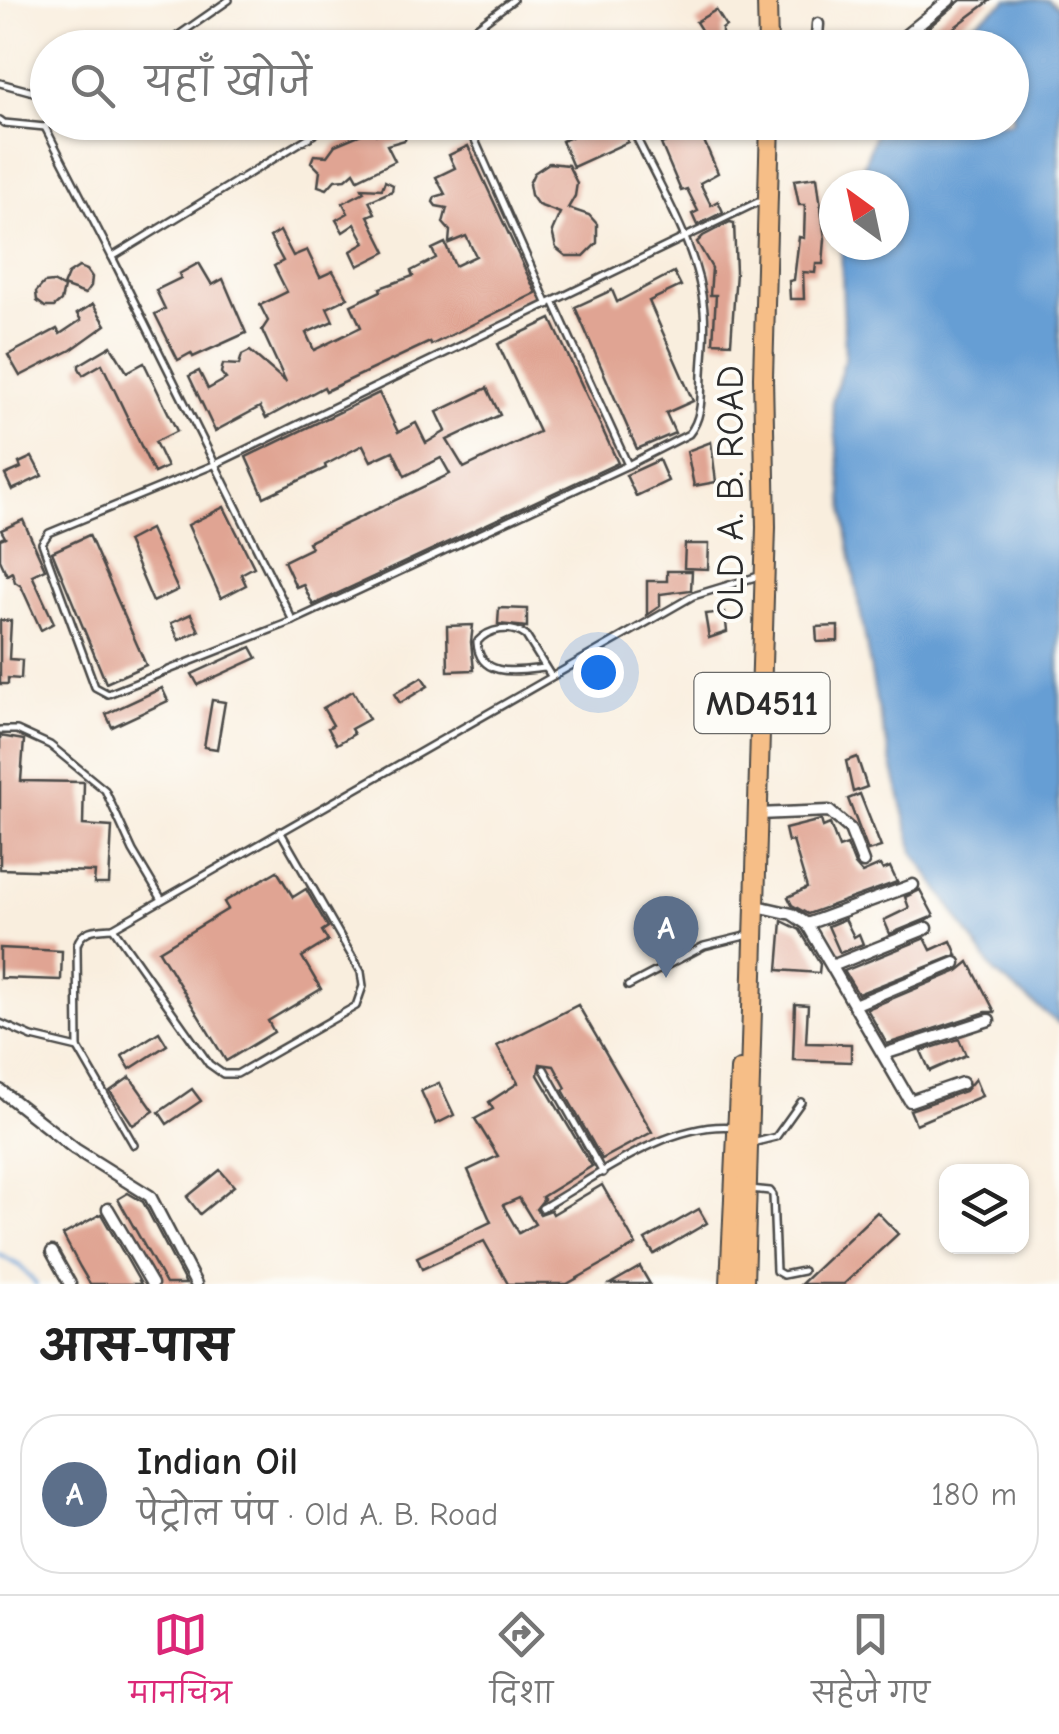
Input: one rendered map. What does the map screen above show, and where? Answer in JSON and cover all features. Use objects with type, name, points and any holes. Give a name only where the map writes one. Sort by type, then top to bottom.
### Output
[{"type":"main road","points":[[758,0],[758,30]]},
{"type":"main road","points":[[768,0],[768,30]]},
{"type":"main road","name":"OLD A. B. ROAD","points":[[744,1284],[757,906],[758,140]]},
{"type":"main road","name":"OLD A. B. ROAD","points":[[730,1284],[766,468],[763,377],[770,140]]},
{"type":"street","points":[[912,30],[949,0]]},
{"type":"street","points":[[818,24],[818,30]]},
{"type":"street","points":[[758,814],[829,811],[850,829],[863,862]]},
{"type":"street","points":[[807,924],[913,886]]},
{"type":"street","points":[[757,906],[792,914],[807,924],[910,1100],[962,1083]]},
{"type":"street","points":[[832,966],[927,928]]},
{"type":"street","points":[[854,1006],[955,963]]},
{"type":"street","points":[[884,1054],[990,1020]]},
{"type":"street","points":[[0,1090],[75,1149],[150,1196],[196,1284]]},
{"type":"street","points":[[108,1209],[152,1284]]},
{"type":"street","points":[[52,1252],[70,1284]]},
{"type":"lane","points":[[186,30],[229,0]]},
{"type":"lane","points":[[473,30],[513,0]]},
{"type":"lane","points":[[0,83],[30,91]]},
{"type":"lane","points":[[0,120],[30,124]]},
{"type":"lane","points":[[55,140],[293,621]]},
{"type":"lane","points":[[112,257],[304,140]]},
{"type":"lane","points":[[475,140],[628,465]]},
{"type":"lane","points":[[637,140],[684,239],[700,287],[704,313],[701,409],[689,434],[293,621],[108,694],[95,686],[44,551],[44,536],[216,464],[551,304],[684,239],[720,218],[758,202]]},
{"type":"lane","points":[[134,1146],[78,1048],[78,939],[86,931],[113,928],[693,596],[759,576]]},
{"type":"lane","points":[[545,668],[514,672],[490,668],[480,658],[477,642],[491,631],[520,632],[551,676]]},
{"type":"lane","points":[[0,730],[17,730],[50,744],[106,790],[133,852],[161,898]]},
{"type":"lane","points":[[113,928],[210,1064],[223,1074],[237,1074],[356,1006],[363,986],[361,972],[280,830]]},
{"type":"lane","points":[[628,986],[704,946],[744,936]]},
{"type":"lane","points":[[0,1023],[32,1038],[78,1048]]},
{"type":"lane","points":[[544,1069],[603,1173]]},
{"type":"lane","points":[[749,1144],[776,1136],[801,1102]]},
{"type":"lane","points":[[542,1208],[672,1135],[712,1125],[737,1127]]},
{"type":"lane","points":[[748,1189],[773,1195],[776,1271],[782,1275],[802,1271]]},
{"type":"water","points":[[1008,0],[1048,0],[1059,8],[1059,1024],[995,973],[914,853],[876,700],[847,535],[832,402],[845,358],[842,260],[909,260],[909,170],[862,170],[873,140],[1029,140],[1029,30],[963,30]]},
{"type":"building","points":[[961,0],[991,0],[951,30],[925,30]]},
{"type":"building","points":[[716,10],[726,26],[722,30],[701,30],[696,22]]},
{"type":"building","points":[[347,140],[405,140],[387,145],[395,161],[358,179],[354,172],[346,179],[335,180],[327,189],[318,186],[320,171],[311,162],[314,155],[327,156],[335,145]]},
{"type":"building","points":[[627,140],[628,142],[573,167],[562,141]]},
{"type":"building","points":[[704,140],[718,173],[700,183],[711,205],[718,201],[723,212],[697,225],[692,214],[698,211],[687,189],[681,191],[661,144]]},
{"type":"building","points":[[468,146],[536,293],[431,345],[430,342],[326,391],[324,387],[266,418],[260,407],[215,431],[189,376],[199,371],[208,389],[226,379],[221,373],[223,364],[239,365],[242,355],[250,351],[286,382],[262,330],[268,321],[260,305],[287,292],[274,266],[283,261],[270,237],[280,231],[293,256],[307,250],[320,277],[333,271],[348,298],[327,308],[333,321],[306,333],[314,350],[361,327],[351,305],[381,291],[380,288],[413,276],[411,271],[436,258],[432,249],[445,243],[455,266],[476,256],[466,236],[449,243],[450,231],[443,223],[447,208],[433,202],[435,197],[445,194],[436,177],[455,168],[449,155]]},
{"type":"building","points":[[549,163],[568,165],[577,183],[568,208],[589,215],[597,224],[597,243],[584,256],[566,256],[556,248],[552,231],[560,213],[538,205],[531,195],[529,184],[534,173]]},
{"type":"building","points":[[817,177],[819,192],[819,260],[823,260],[823,264],[816,264],[815,273],[803,272],[804,299],[790,299],[789,281],[794,280],[799,237],[804,238],[805,205],[799,205],[794,180]]},
{"type":"building","points":[[385,181],[393,185],[392,191],[369,201],[375,213],[368,216],[386,252],[358,266],[351,251],[365,243],[355,224],[343,232],[336,220],[348,213],[343,203],[364,192],[362,188],[382,189]]},
{"type":"building","points":[[734,223],[736,272],[731,343],[713,342],[716,295],[710,295],[712,268],[697,242]]},
{"type":"building","points":[[199,263],[212,285],[223,279],[246,333],[178,360],[155,314],[165,309],[156,290],[181,278],[179,274]]},
{"type":"building","points":[[79,267],[92,277],[85,294],[63,286],[68,274]]},
{"type":"building","points":[[674,272],[681,286],[649,301],[693,401],[666,413],[675,433],[637,449],[575,307],[612,290],[617,302]]},
{"type":"building","points":[[53,282],[64,288],[61,301],[54,307],[45,307],[37,301],[36,292],[44,283]]},
{"type":"building","points":[[93,304],[106,325],[71,350],[20,376],[8,355],[57,329],[60,334],[81,320],[77,314]]},
{"type":"building","points":[[551,319],[618,463],[313,605],[303,584],[296,587],[284,561],[311,548],[308,542],[450,474],[441,458],[405,476],[393,451],[371,461],[363,445],[325,465],[326,468],[264,497],[246,457],[379,393],[398,432],[416,423],[426,443],[446,431],[437,412],[487,388],[500,415],[447,440],[464,468],[539,432],[498,344]]},
{"type":"building","points":[[111,346],[127,372],[144,363],[177,431],[155,442],[167,467],[154,473],[102,364],[83,375],[79,368]]},
{"type":"building","points":[[711,442],[716,482],[694,486],[687,451]]},
{"type":"building","points":[[32,457],[42,476],[12,490],[5,475],[21,468],[19,463]]},
{"type":"building","points":[[659,460],[668,481],[636,496],[626,475]]},
{"type":"building","points":[[224,507],[254,567],[241,574],[246,585],[221,598],[188,525]]},
{"type":"building","points":[[23,520],[45,569],[32,575],[54,623],[41,630],[21,586],[12,572],[7,575],[0,560],[0,539],[5,537],[1,530]]},
{"type":"building","points":[[150,529],[178,590],[153,602],[127,541]]},
{"type":"building","points":[[89,535],[146,665],[106,683],[52,552]]},
{"type":"building","points":[[685,544],[709,544],[708,569],[684,568]]},
{"type":"building","points":[[667,571],[692,571],[691,590],[660,594],[660,606],[647,615],[647,581],[667,581]]},
{"type":"building","points":[[499,608],[527,609],[527,627],[498,624]]},
{"type":"building","points":[[725,612],[727,632],[709,638],[705,614]]},
{"type":"building","points":[[191,614],[199,631],[179,640],[171,623]]},
{"type":"building","points":[[0,620],[11,621],[9,659],[22,660],[21,679],[8,678],[8,684],[0,684]]},
{"type":"building","points":[[473,625],[474,670],[448,671],[447,626]]},
{"type":"building","points":[[838,626],[838,641],[817,642],[816,627]]},
{"type":"building","points":[[251,647],[257,658],[198,685],[192,674]]},
{"type":"building","points":[[422,677],[428,686],[400,703],[394,694]]},
{"type":"building","points":[[162,688],[168,701],[112,727],[106,714]]},
{"type":"building","points":[[353,691],[369,719],[351,729],[354,734],[337,744],[328,728],[333,725],[323,708]]},
{"type":"building","points":[[212,700],[225,702],[217,749],[204,747]]},
{"type":"building","points":[[0,736],[24,740],[21,781],[84,782],[83,825],[112,827],[109,884],[94,884],[95,872],[0,869]]},
{"type":"building","points":[[857,757],[867,787],[853,792],[846,761]]},
{"type":"building","points":[[860,794],[881,847],[868,851],[848,799]]},
{"type":"building","points":[[821,820],[823,827],[830,824],[839,848],[847,845],[862,873],[880,865],[883,870],[890,867],[897,882],[808,914],[792,905],[788,897],[807,888],[793,841],[788,842],[785,829]]},
{"type":"building","points":[[277,871],[293,897],[306,889],[328,927],[322,931],[328,941],[302,957],[321,989],[268,1021],[274,1032],[226,1061],[159,951],[228,909],[224,902]]},
{"type":"building","points":[[920,890],[934,916],[890,934],[884,920],[909,908],[905,897]]},
{"type":"building","points":[[845,919],[854,937],[859,934],[863,944],[840,953],[828,926]]},
{"type":"building","points":[[782,921],[800,930],[820,964],[819,973],[778,970]]},
{"type":"building","points":[[925,938],[931,950],[951,941],[957,955],[858,994],[844,971]]},
{"type":"building","points":[[0,948],[62,951],[61,980],[0,978]]},
{"type":"building","points":[[969,962],[995,1012],[887,1044],[867,1009],[958,971]]},
{"type":"building","points":[[795,1004],[808,1005],[806,1043],[851,1044],[851,1062],[793,1060]]},
{"type":"building","points":[[578,1005],[652,1132],[602,1159],[563,1090],[566,1088],[554,1066],[540,1064],[538,1075],[592,1166],[542,1197],[536,1209],[540,1214],[551,1210],[553,1214],[602,1185],[636,1245],[567,1284],[508,1284],[484,1241],[422,1269],[417,1257],[491,1222],[468,1170],[498,1156],[475,1119],[493,1109],[489,1102],[518,1083],[497,1046]],"holes":[[[519,1198],[535,1224],[519,1233],[503,1205]]]},
{"type":"building","points":[[159,1032],[167,1045],[130,1069],[122,1056]]},
{"type":"building","points":[[959,1039],[966,1055],[930,1071],[921,1051]]},
{"type":"building","points":[[130,1077],[154,1111],[133,1125],[110,1091]]},
{"type":"building","points":[[975,1079],[982,1096],[916,1124],[910,1110],[965,1091]]},
{"type":"building","points":[[439,1083],[454,1115],[436,1124],[421,1091]]},
{"type":"building","points":[[192,1089],[201,1101],[167,1124],[159,1112]]},
{"type":"building","points":[[220,1170],[234,1186],[200,1214],[187,1197]]},
{"type":"building","points":[[128,1193],[143,1202],[186,1284],[166,1284],[118,1199]]},
{"type":"building","points":[[699,1209],[707,1223],[654,1254],[645,1240]]},
{"type":"building","points":[[877,1212],[898,1234],[844,1284],[801,1284]]},
{"type":"building","points":[[101,1214],[141,1284],[90,1284],[80,1267],[63,1235]]},
{"type":"building","points":[[640,1267],[650,1284],[610,1284]]},
{"type":"waterway","points":[[0,1255],[20,1266],[36,1284]]},
{"type":"place","name":"Indian Oil","points":[[666,978]]}]
